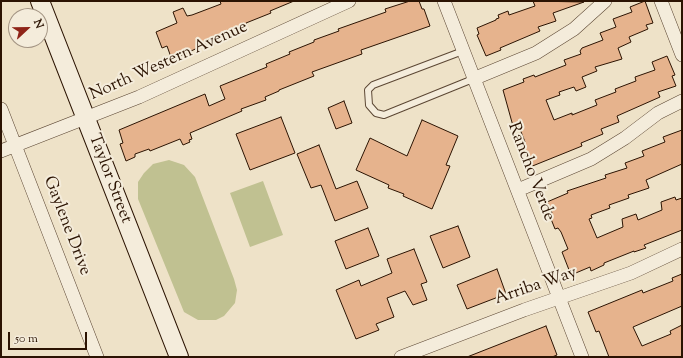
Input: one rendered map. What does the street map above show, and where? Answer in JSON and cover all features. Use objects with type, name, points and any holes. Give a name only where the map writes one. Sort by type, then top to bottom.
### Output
[{"type":"street","name":"Taylor Street","points":[[40,1],[179,357]]},
{"type":"street","name":"North Western Avenue","points":[[1,151],[160,88],[349,1]]},
{"type":"street","name":"Rancho Verde","points":[[444,1],[582,357]]},
{"type":"street","points":[[473,79],[536,53],[574,29],[605,1]]},
{"type":"street","points":[[661,1],[682,55]]},
{"type":"street","points":[[518,190],[591,159],[625,138],[658,114],[682,101]]},
{"type":"street","name":"Gaylene Drive","points":[[1,109],[97,357]]},
{"type":"street","name":"Arriba Way","points":[[401,357],[631,272],[682,249]]},
{"type":"lane","points":[[462,50],[373,85],[368,90],[369,105],[376,113],[384,115],[473,79]]},
{"type":"green space","points":[[169,160],[184,165],[195,177],[234,279],[237,290],[235,303],[224,316],[216,320],[198,320],[184,312],[138,199],[138,182],[144,173],[153,164]]},
{"type":"green space","points":[[263,181],[283,235],[250,247],[230,193]]},
{"type":"building","points":[[220,1],[294,1],[270,11],[271,13],[246,23],[246,25],[225,33],[225,35],[172,60],[167,46],[162,48],[156,32],[177,23],[173,12],[183,8],[187,16],[192,15],[221,4]]},
{"type":"building","points":[[410,1],[419,1],[422,9],[424,9],[430,26],[361,50],[362,54],[312,72],[314,76],[265,97],[266,100],[241,109],[242,111],[190,133],[192,139],[189,140],[190,142],[183,145],[180,139],[150,151],[149,149],[135,154],[135,157],[126,161],[120,144],[123,143],[119,130],[205,94],[209,106],[225,99],[220,86],[267,67],[266,64],[290,54],[289,52],[314,42],[314,40],[339,31],[338,29],[386,12],[385,9]]},
{"type":"building","points":[[533,1],[584,2],[553,13],[556,21],[538,27],[540,31],[500,48],[501,50],[486,56],[477,35],[479,34],[477,28],[496,20],[499,18],[498,15],[508,11],[509,15],[535,6]]},
{"type":"building","points":[[645,1],[653,23],[646,25],[648,29],[629,37],[631,42],[618,48],[622,59],[595,67],[597,71],[582,77],[586,87],[576,91],[574,87],[559,92],[560,95],[546,100],[554,120],[572,113],[572,115],[597,105],[595,100],[616,92],[615,89],[636,81],[635,77],[655,70],[652,62],[667,56],[675,75],[672,76],[676,86],[658,92],[660,97],[617,116],[619,122],[601,129],[603,134],[581,143],[582,146],[530,167],[521,143],[525,142],[518,124],[513,126],[503,90],[524,82],[523,79],[534,75],[535,77],[566,65],[564,60],[581,54],[580,51],[582,48],[603,40],[600,33],[616,27],[613,19],[632,12],[630,7]]},
{"type":"building","points":[[344,101],[352,123],[336,129],[328,108]]},
{"type":"building","points":[[281,117],[295,153],[250,170],[236,134]]},
{"type":"building","points":[[422,120],[458,136],[446,165],[450,166],[432,209],[403,196],[404,194],[388,188],[389,185],[356,170],[370,138],[407,156]]},
{"type":"building","points":[[682,130],[682,164],[646,180],[649,188],[628,195],[629,198],[609,205],[610,208],[591,215],[592,218],[589,219],[597,238],[623,227],[622,219],[636,214],[638,220],[662,210],[661,202],[675,197],[676,200],[682,198],[682,230],[644,245],[646,248],[634,251],[604,263],[604,265],[591,271],[590,267],[571,275],[562,252],[568,249],[561,232],[558,228],[555,229],[549,214],[552,213],[547,202],[568,193],[567,191],[606,178],[605,175],[627,168],[625,163],[644,156],[642,151],[665,142],[663,137]]},
{"type":"building","points":[[319,145],[336,189],[357,181],[368,208],[335,221],[321,185],[311,188],[297,154]]},
{"type":"building","points":[[458,226],[470,257],[443,268],[430,236]]},
{"type":"building","points":[[368,228],[379,256],[346,269],[335,241]]},
{"type":"building","points":[[414,249],[427,282],[421,284],[427,300],[413,305],[405,291],[387,298],[394,317],[376,324],[379,330],[356,339],[336,290],[359,280],[361,286],[392,273],[387,259]]},
{"type":"building","points":[[497,269],[506,294],[467,309],[457,285]]},
{"type":"building","points":[[682,274],[682,306],[633,327],[642,346],[671,334],[670,331],[682,325],[682,357],[609,357],[599,331],[596,332],[588,312],[642,290],[643,293],[673,281],[672,278]]},
{"type":"building","points":[[546,326],[557,355],[552,357],[467,357]]}]
